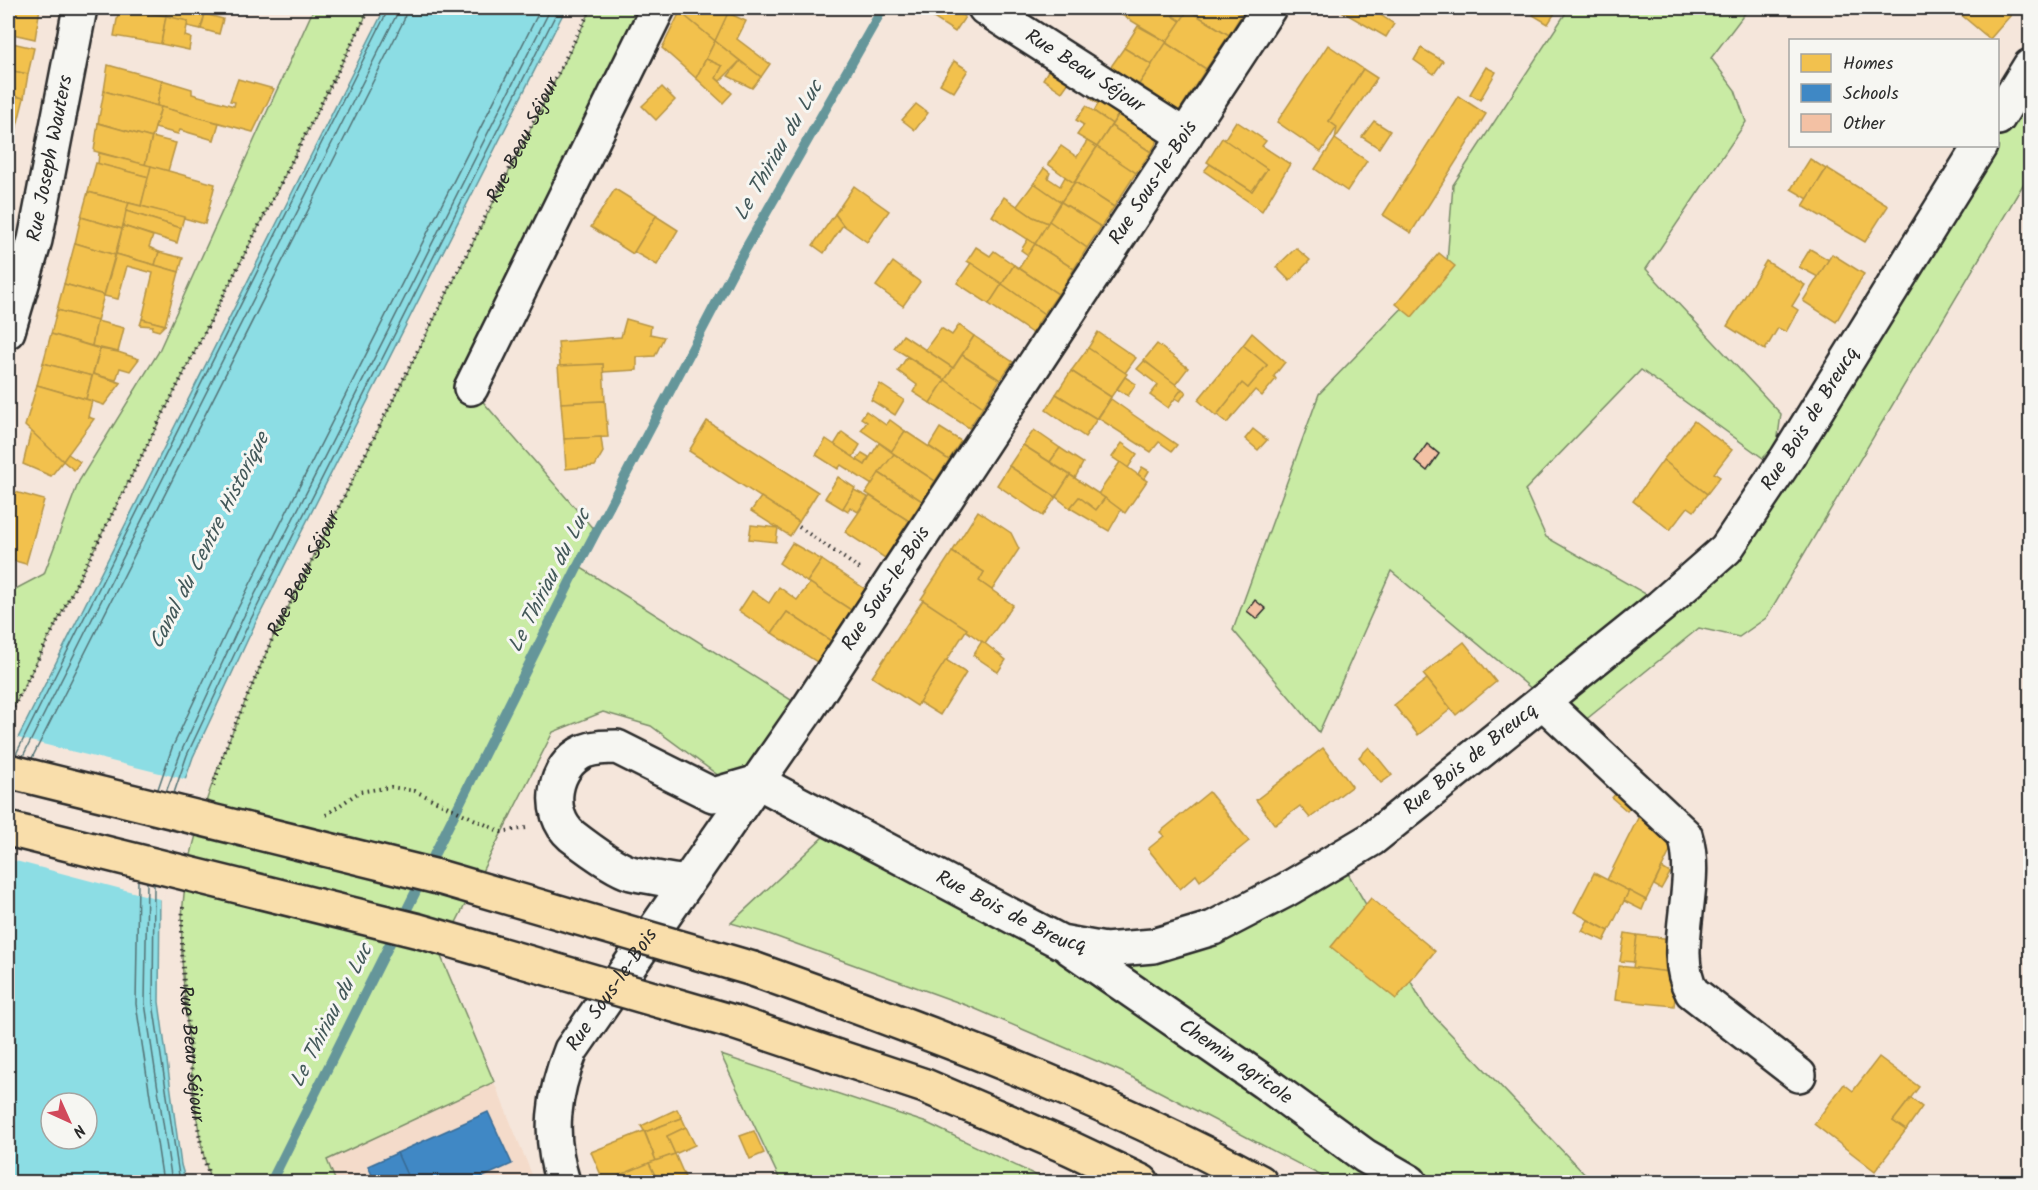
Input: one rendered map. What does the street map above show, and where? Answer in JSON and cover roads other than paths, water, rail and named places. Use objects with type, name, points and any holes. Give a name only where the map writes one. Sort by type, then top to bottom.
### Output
[{"type":"highway","points":[[8,771],[442,878],[753,969],[941,1036],[1093,1098],[1260,1182]]},
{"type":"highway","points":[[8,829],[419,931],[733,1022],[925,1086],[1070,1148],[1142,1182]]},
{"type":"street","name":"Rue Joseph Wauters","points":[[10,318],[35,240],[80,8]]},
{"type":"street","points":[[471,388],[658,8]]},
{"type":"street","name":"Rue Sous-le-Bois","points":[[563,1182],[552,1129],[560,1079],[571,1050],[758,783],[1269,8]]},
{"type":"street","name":"Rue Beau Séjour","points":[[991,20],[1185,136]]},
{"type":"street","points":[[1999,116],[2031,66]]},
{"type":"street","name":"Rue Bois de Breucq","points":[[758,783],[1061,942],[1105,950],[1153,946],[1213,928],[1286,890],[1372,839],[1544,702],[1661,606],[1726,549],[1787,458],[1979,147]]},
{"type":"street","points":[[1544,702],[1685,835],[1691,861],[1683,961],[1684,979],[1692,992],[1799,1075]]},
{"type":"street","points":[[686,883],[628,872],[571,835],[561,822],[556,799],[561,775],[570,761],[584,752],[599,747],[617,747],[713,795],[758,783]]},
{"type":"street","name":"Chemin agricole","points":[[1061,942],[1264,1082],[1365,1156],[1410,1182]]},
{"type":"water","name":"Canal du Centre Historique","points":[[385,8],[566,8],[255,624],[193,757],[173,815],[160,885],[159,1002],[181,1165],[186,1182],[8,1182],[8,758]]},
{"type":"waterway","name":"Le Thiriau du Luc","points":[[271,1182],[578,566],[733,271],[883,8]]}]
